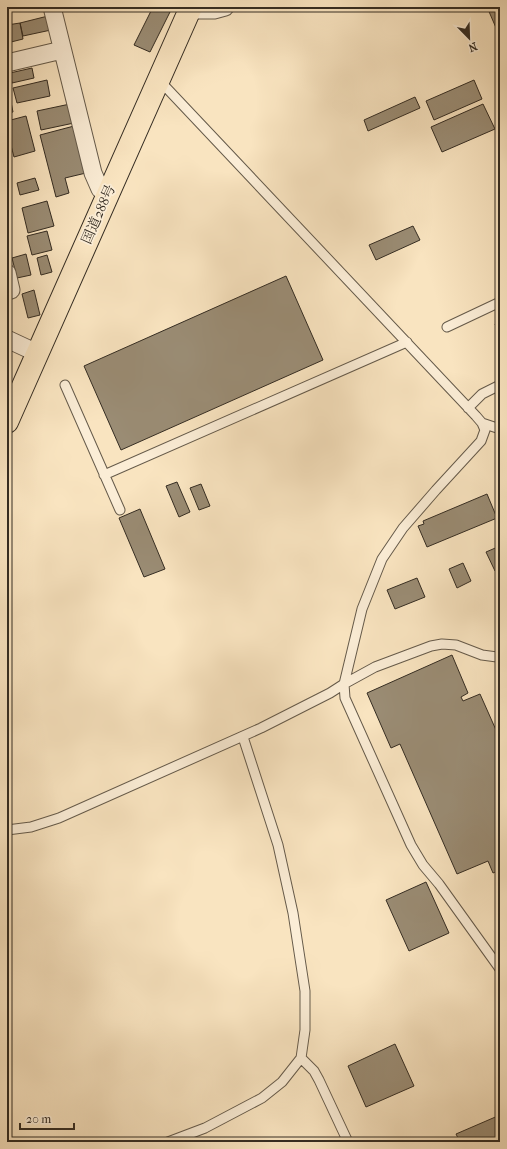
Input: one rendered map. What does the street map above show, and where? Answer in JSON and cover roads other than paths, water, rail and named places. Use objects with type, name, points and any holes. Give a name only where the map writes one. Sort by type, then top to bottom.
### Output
[{"type":"highway","name":"国道288号","points":[[7,422],[106,195],[190,8]]},
{"type":"street","points":[[52,7],[92,173],[100,189],[106,195]]},
{"type":"street","points":[[190,8],[214,10],[225,7]]},
{"type":"street","points":[[7,63],[62,50]]},
{"type":"street","points":[[7,273],[11,290]]},
{"type":"street","points":[[7,339],[37,353]]},
{"type":"lane","points":[[158,79],[407,342],[482,423],[485,430],[481,441],[403,528],[382,560],[362,609],[344,684],[345,698],[411,844],[423,865],[439,884],[500,969]]},
{"type":"lane","points":[[448,327],[500,302]]},
{"type":"lane","points":[[104,475],[407,342]]},
{"type":"lane","points":[[65,385],[120,510]]},
{"type":"lane","points":[[468,408],[482,394],[500,385]]},
{"type":"lane","points":[[482,423],[500,429]]},
{"type":"lane","points":[[7,830],[32,827],[59,818],[243,736],[330,693],[376,667],[431,646],[442,644],[456,645],[482,655],[500,656]]},
{"type":"lane","points":[[168,1142],[193,1137],[205,1128],[262,1098],[282,1082],[301,1058],[305,1030],[305,991],[293,913],[278,845],[243,736]]},
{"type":"lane","points":[[301,1058],[314,1071],[348,1142]]}]
